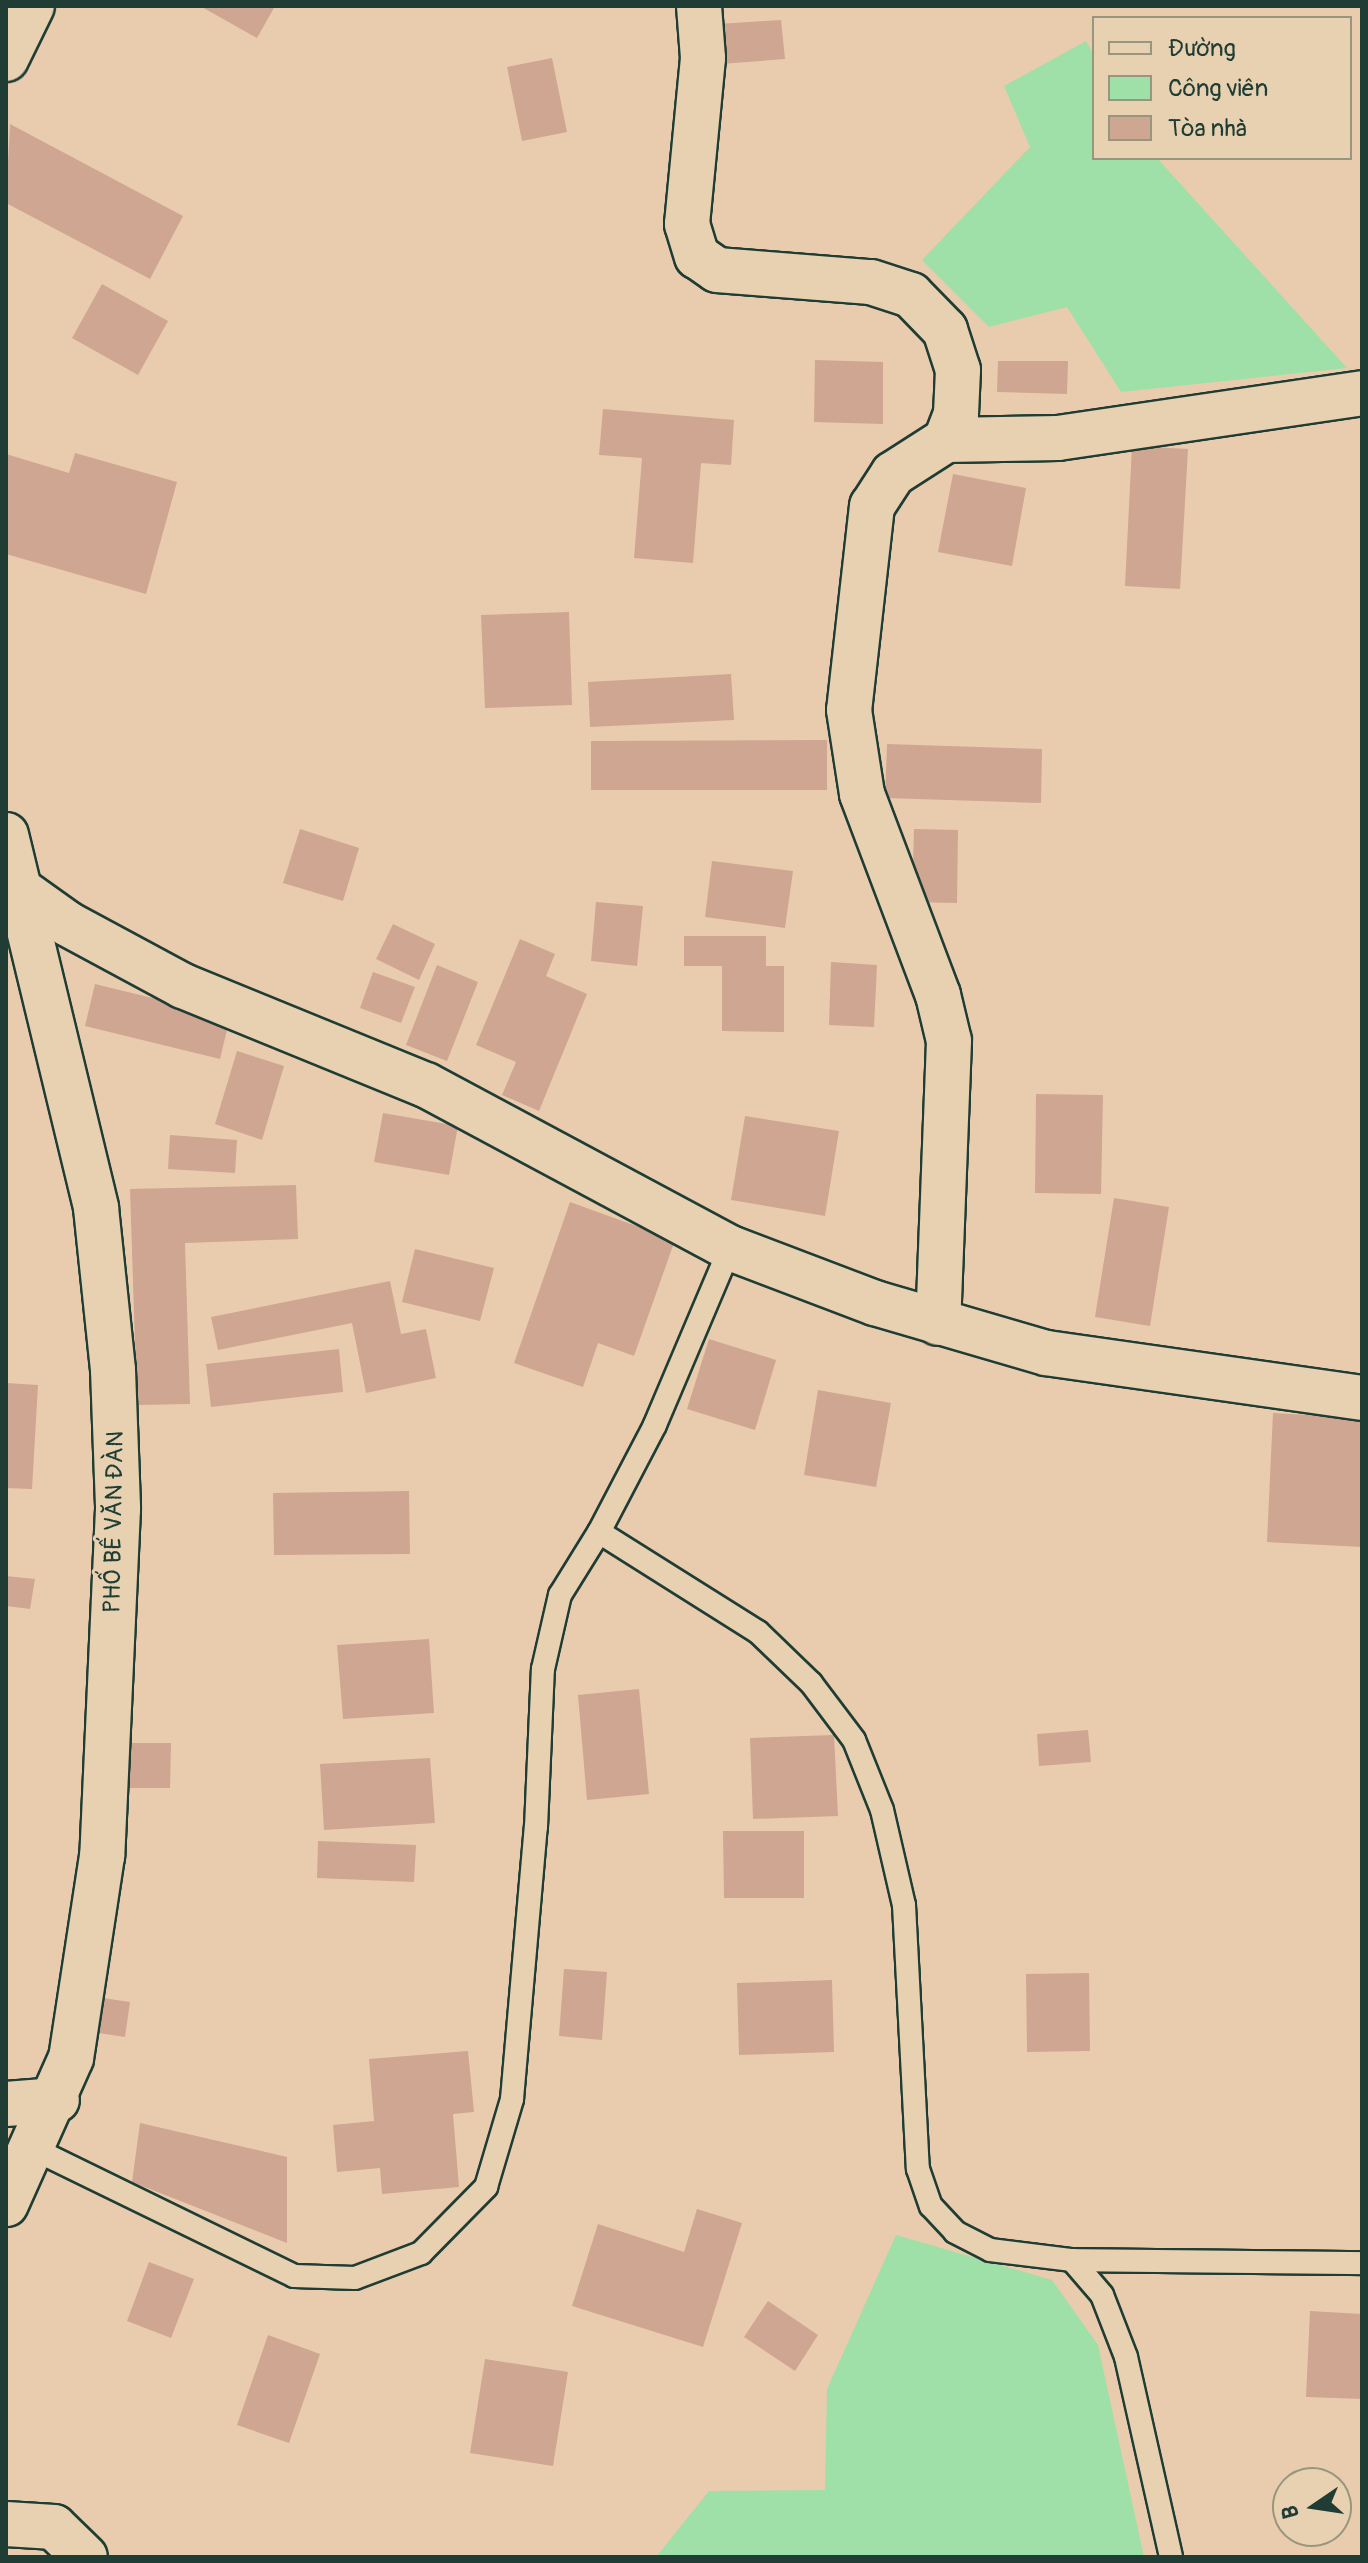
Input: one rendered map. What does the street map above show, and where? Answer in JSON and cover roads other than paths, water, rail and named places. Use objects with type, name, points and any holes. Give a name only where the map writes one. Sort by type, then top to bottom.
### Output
[{"type":"street","points":[[6,59],[32,6]]},
{"type":"street","points":[[699,6],[703,58],[687,224],[697,256],[717,270],[871,282],[911,295],[945,330],[958,370],[956,414],[946,440]]},
{"type":"street","points":[[938,1323],[949,1041],[938,995],[862,794],[849,710],[872,506],[893,474],[946,440],[1058,438],[1362,393]]},
{"type":"street","name":"PHỐ BẾ VĂN ĐÀN","points":[[6,835],[23,892],[96,1208],[113,1370],[118,1509],[102,1856],[71,2058],[36,2150],[6,2204]]},
{"type":"street","points":[[23,892],[68,924],[183,986],[426,1085],[730,1248],[938,1323],[1046,1353],[1362,1398]]},
{"type":"street","points":[[6,2104],[57,2100]]},
{"type":"street","points":[[6,2524],[54,2527],[85,2557]]},
{"type":"lane","points":[[36,2150],[294,2276],[355,2278],[421,2253],[486,2187],[512,2099],[536,1827],[543,1669],[560,1595],[599,1532],[655,1425],[730,1248]]},
{"type":"lane","points":[[599,1532],[758,1632],[811,1683],[854,1740],[882,1810],[904,1905],[918,2169],[931,2206],[955,2232],[990,2250],[1072,2260],[1362,2263]]},
{"type":"lane","points":[[1072,2260],[1116,2322],[1171,2557]]}]
